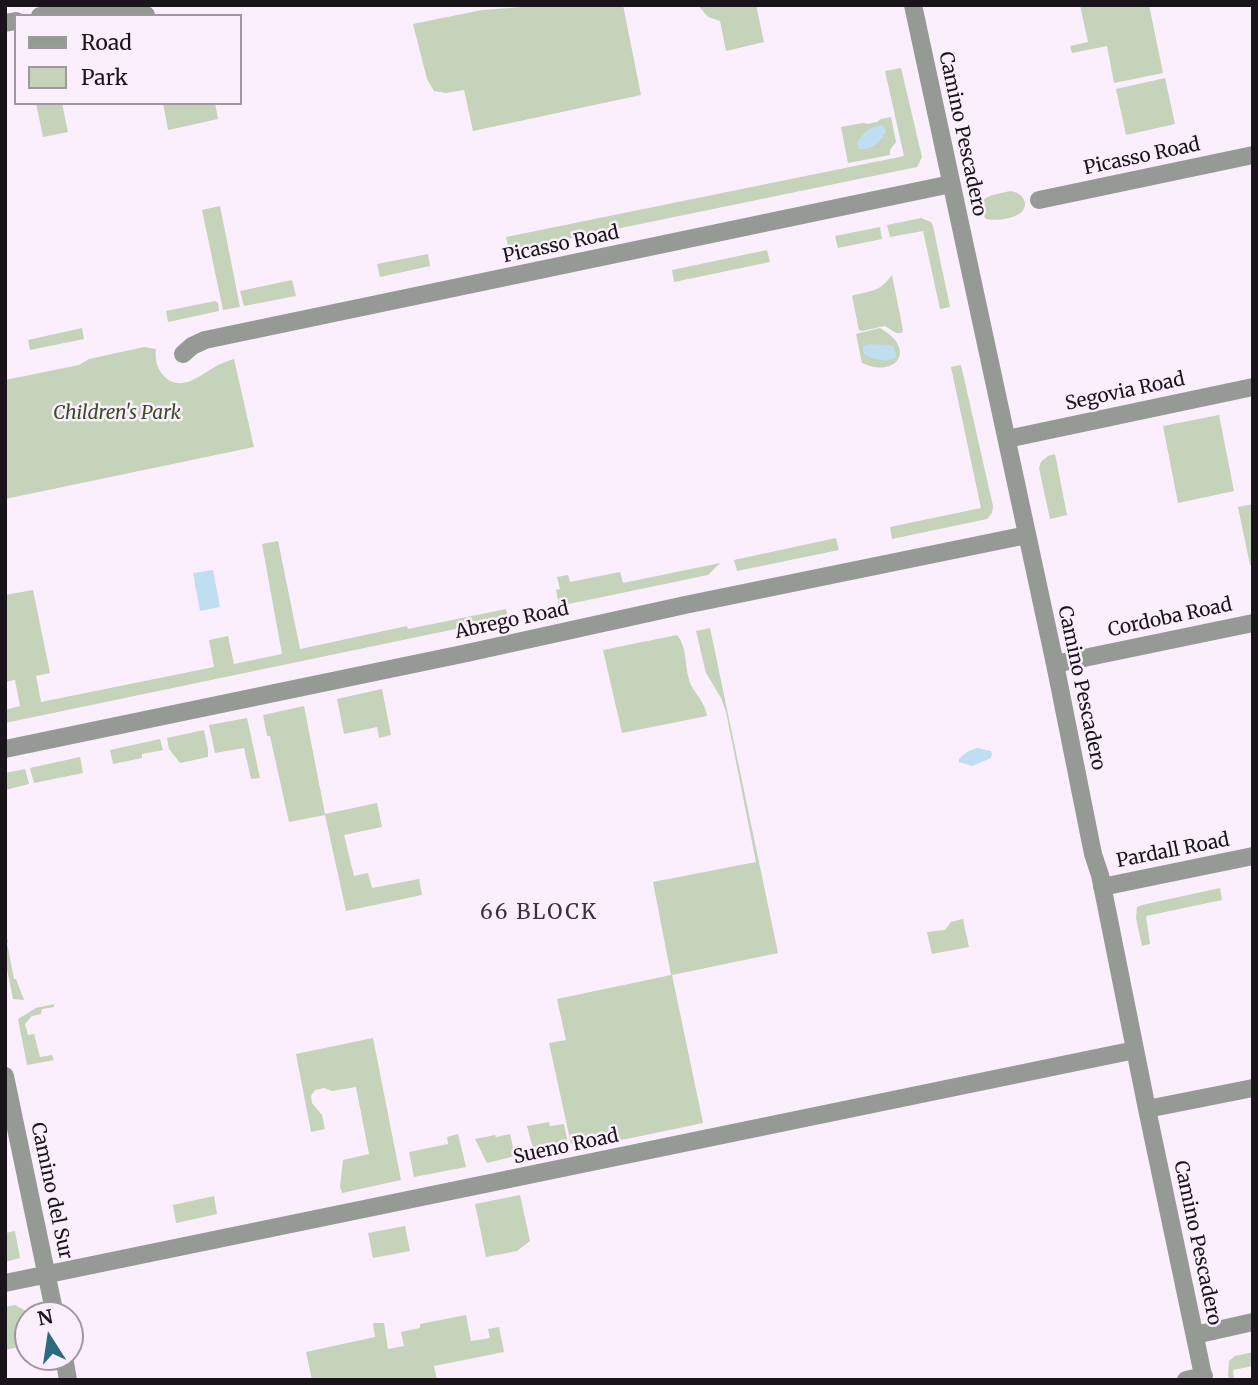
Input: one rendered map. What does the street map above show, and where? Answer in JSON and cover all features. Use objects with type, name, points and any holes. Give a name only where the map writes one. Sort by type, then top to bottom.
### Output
[{"type":"street","name":"Camino Pescadero","points":[[913,5],[1055,664],[1195,1335],[1198,1378]]},
{"type":"street","points":[[50,14],[83,7],[111,8],[141,14]]},
{"type":"street","name":"Picasso Road","points":[[1039,200],[1253,155]]},
{"type":"street","name":"Picasso Road","points":[[183,354],[205,340],[951,184]]},
{"type":"street","name":"Segovia Road","points":[[1007,439],[1253,387]]},
{"type":"street","name":"Abrego Road","points":[[5,749],[1027,535]]},
{"type":"street","name":"Cordoba Road","points":[[1055,664],[1253,623]]},
{"type":"street","name":"Pardall Road","points":[[1102,887],[1253,856]]},
{"type":"street","name":"Sueno Road","points":[[5,1283],[1135,1050]]},
{"type":"street","name":"Camino del Sur","points":[[5,1076],[52,1301]]},
{"type":"street","points":[[1147,1109],[1253,1088]]},
{"type":"street","points":[[1195,1335],[1253,1322]]},
{"type":"green space","points":[[550,5],[623,5],[641,95],[473,131],[464,90],[446,93],[434,91],[427,79],[413,24],[482,10]]},
{"type":"green space","points":[[698,5],[756,5],[764,42],[726,51],[720,21],[708,17]]},
{"type":"green space","points":[[1080,5],[1149,5],[1163,73],[1114,83],[1107,46],[1072,53],[1070,46],[1088,42]]},
{"type":"green space","points":[[901,68],[922,157],[917,167],[509,251],[506,237],[904,156],[885,71]]},
{"type":"green space","points":[[1165,78],[1175,124],[1126,135],[1116,89]]},
{"type":"green space","points":[[36,105],[62,105],[68,132],[43,137]]},
{"type":"green space","points":[[163,105],[215,105],[218,119],[168,130]]},
{"type":"green space","points":[[891,117],[896,142],[890,155],[848,163],[841,127],[868,124]]},
{"type":"green space","points":[[1010,191],[1022,196],[1025,203],[1023,210],[1016,216],[986,219],[981,212],[982,202],[991,196]]},
{"type":"green space","points":[[220,206],[240,307],[223,310],[202,210]]},
{"type":"green space","points":[[921,218],[931,222],[933,226],[950,307],[940,309],[923,231],[890,237],[887,225]]},
{"type":"green space","points":[[880,227],[882,239],[838,248],[835,236]]},
{"type":"green space","points":[[767,250],[770,262],[674,282],[672,270]]},
{"type":"green space","points":[[428,254],[430,266],[380,277],[377,264]]},
{"type":"green space","points":[[892,275],[902,333],[896,333],[885,326],[859,330],[852,296],[880,287]]},
{"type":"green space","points":[[292,280],[296,296],[244,306],[240,291]]},
{"type":"green space","points":[[215,301],[219,311],[168,322],[166,311]]},
{"type":"green space","points":[[82,328],[84,339],[30,350],[28,340]]},
{"type":"green space","points":[[880,328],[892,336],[900,353],[893,364],[874,367],[862,363],[856,334]]},
{"type":"green space","name":"Children's Park","points":[[144,347],[156,349],[159,369],[175,383],[188,382],[234,359],[254,447],[5,499],[5,380],[79,365],[89,359]]},
{"type":"green space","points":[[961,365],[993,506],[992,513],[987,519],[892,539],[890,527],[981,508],[951,367]]},
{"type":"green space","points":[[1219,415],[1234,491],[1178,503],[1163,426]]},
{"type":"green space","points":[[1055,454],[1067,515],[1050,519],[1039,468],[1041,462]]},
{"type":"green space","points":[[1253,504],[1253,565],[1250,565],[1238,507]]},
{"type":"green space","points":[[836,538],[839,550],[737,571],[734,560]]},
{"type":"green space","points":[[278,541],[300,649],[407,626],[408,629],[506,609],[508,618],[5,723],[5,710],[20,706],[15,680],[5,682],[5,595],[33,590],[50,673],[36,676],[41,702],[214,667],[209,640],[228,636],[234,664],[282,654],[262,544]]},
{"type":"green space","points":[[720,563],[708,575],[559,606],[556,590],[560,589],[557,577],[568,575],[570,582],[620,572],[623,583]]},
{"type":"green space","points":[[710,628],[778,953],[672,975],[703,1123],[588,1147],[586,1141],[571,1144],[549,1043],[566,1040],[557,999],[671,975],[653,882],[756,862],[726,712],[706,673],[696,631]]},
{"type":"green space","points":[[677,635],[683,646],[691,685],[703,703],[707,716],[622,733],[603,650]]},
{"type":"green space","points":[[382,689],[391,735],[379,738],[377,727],[344,734],[337,699]]},
{"type":"green space","points":[[304,706],[325,814],[377,803],[382,827],[344,835],[354,876],[368,873],[372,888],[419,879],[422,895],[346,911],[325,815],[289,822],[263,715]]},
{"type":"green space","points":[[247,718],[260,778],[251,779],[244,748],[215,753],[209,725]]},
{"type":"green space","points":[[204,730],[208,757],[180,763],[169,749],[167,738]]},
{"type":"green space","points":[[160,739],[163,750],[113,764],[110,750]]},
{"type":"green space","points":[[80,757],[83,773],[34,783],[30,768]]},
{"type":"green space","points":[[25,769],[29,784],[5,790],[5,773]]},
{"type":"green space","points":[[1220,888],[1222,900],[1146,916],[1150,944],[1142,946],[1136,918],[1137,907]]},
{"type":"green space","points":[[963,919],[969,947],[932,954],[927,932],[945,930],[951,922]]},
{"type":"green space","points":[[5,928],[14,979],[24,1000],[13,999],[5,959]]},
{"type":"green space","points":[[54,1004],[54,1007],[42,1009],[41,1014],[32,1016],[25,1024],[28,1035],[34,1034],[40,1057],[52,1055],[54,1060],[27,1065],[18,1019],[36,1008]]},
{"type":"green space","points":[[373,1038],[401,1180],[342,1193],[340,1187],[343,1160],[369,1154],[356,1087],[332,1091],[324,1088],[315,1090],[311,1096],[312,1103],[322,1115],[325,1129],[311,1132],[296,1054]]},
{"type":"green space","points":[[549,1122],[550,1126],[564,1124],[568,1145],[534,1152],[527,1126]]},
{"type":"green space","points":[[458,1134],[466,1167],[414,1177],[409,1152],[448,1144],[447,1137]]},
{"type":"green space","points":[[510,1134],[515,1156],[487,1163],[475,1139]]},
{"type":"green space","points":[[520,1195],[530,1241],[517,1251],[486,1257],[475,1204]]},
{"type":"green space","points":[[214,1196],[217,1214],[176,1223],[173,1205]]},
{"type":"green space","points":[[405,1226],[410,1251],[373,1258],[368,1233]]},
{"type":"green space","points":[[15,1231],[20,1258],[5,1262],[5,1233]]},
{"type":"green space","points":[[14,1305],[14,1348],[5,1350],[5,1307]]},
{"type":"green space","points":[[466,1315],[471,1341],[490,1338],[488,1329],[499,1327],[504,1352],[434,1366],[437,1380],[312,1380],[306,1352],[375,1337],[373,1323],[384,1323],[388,1349],[404,1346],[401,1332],[420,1328],[420,1324]]},
{"type":"green space","points":[[1253,1352],[1253,1366],[1233,1370],[1234,1380],[1229,1380],[1229,1361],[1235,1356]]},
{"type":"water","points":[[882,125],[886,130],[879,141],[872,147],[859,149],[857,143],[864,133]]},
{"type":"water","points":[[869,344],[894,347],[895,358],[887,361],[866,355],[864,346]]},
{"type":"water","points":[[213,570],[220,607],[200,611],[193,573]]},
{"type":"water","points":[[978,748],[991,751],[991,758],[972,766],[959,762],[965,753]]},
{"type":"district","name":"66 BLOCK","points":[[539,913]]}]
